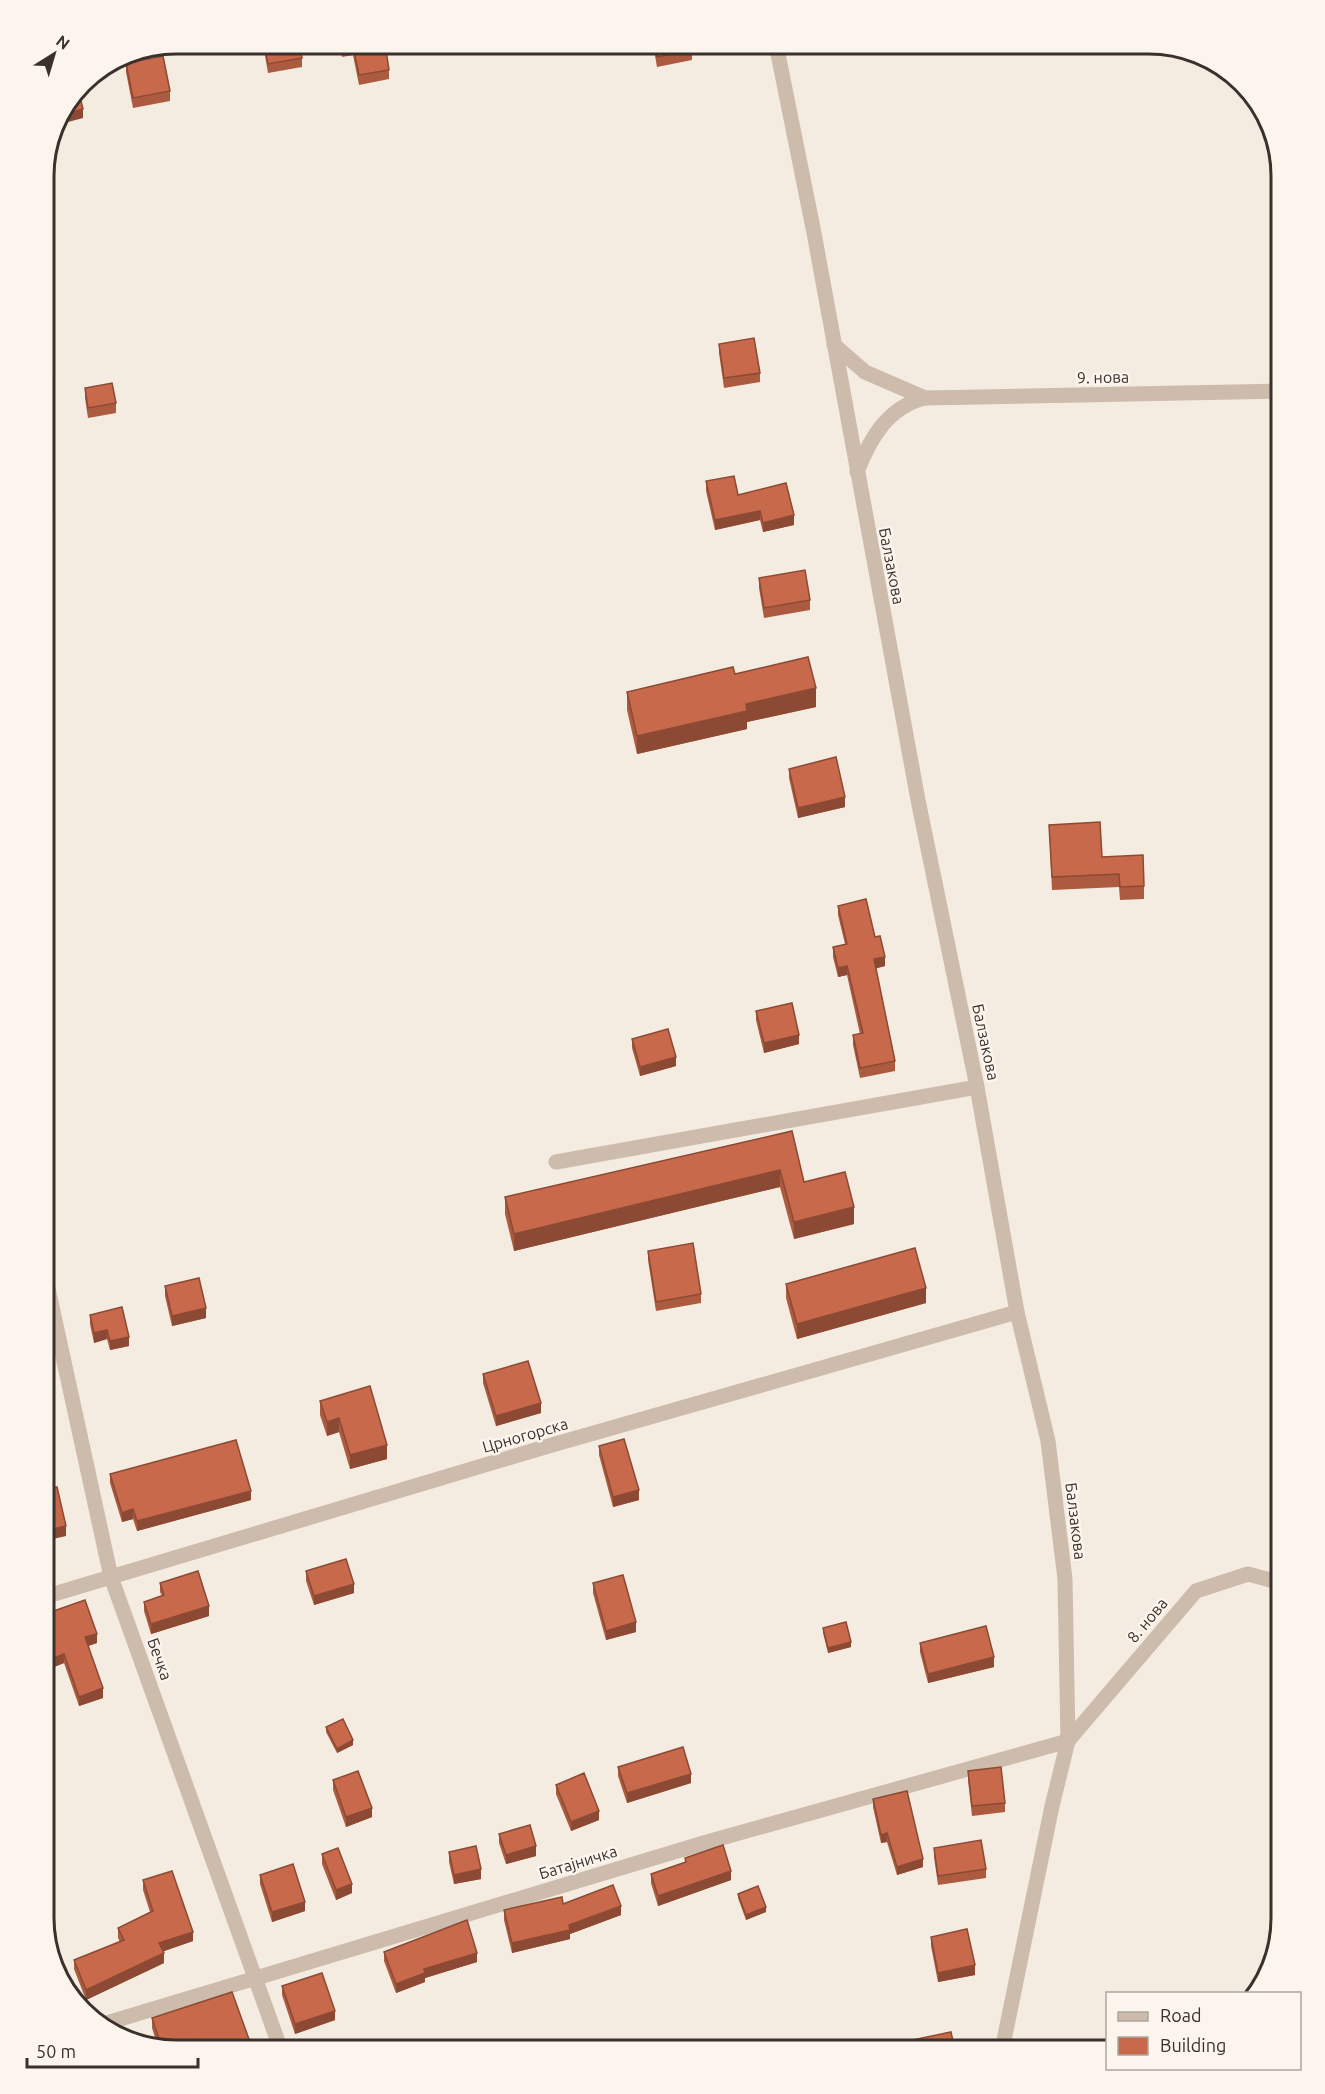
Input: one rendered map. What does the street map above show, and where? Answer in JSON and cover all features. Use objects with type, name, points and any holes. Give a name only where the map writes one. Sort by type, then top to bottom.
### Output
[{"type":"street","name":"Балзакова","points":[[778,54],[918,800],[977,1087],[1017,1312],[1048,1441],[1064,1568],[1068,1741],[1052,1806],[1004,2040]]},
{"type":"street","name":"9. нова","points":[[834,345],[865,372],[925,398]]},
{"type":"street","name":"9. нова","points":[[856,473],[867,446],[879,428],[910,402],[925,398],[1271,391]]},
{"type":"street","points":[[556,1162],[977,1087]]},
{"type":"street","name":"Црногорска","points":[[54,1594],[545,1448],[1017,1312]]},
{"type":"street","name":"Бечка","points":[[54,1316],[111,1577],[277,2040]]},
{"type":"street","name":"8. нова","points":[[1068,1741],[1196,1590],[1248,1574],[1271,1580]]},
{"type":"street","name":"Батајничка","points":[[112,2021],[706,1842],[1068,1741]]},
{"type":"building","points":[[266,54],[301,54],[302,58],[268,64]]},
{"type":"building","points":[[355,54],[387,54],[389,70],[359,75]]},
{"type":"building","points":[[657,54],[672,54],[657,57]]},
{"type":"building","points":[[163,56],[170,91],[133,98],[126,65]]},
{"type":"building","points":[[81,100],[83,109],[72,112]]},
{"type":"building","points":[[754,338],[760,373],[724,378],[719,344]]},
{"type":"building","points":[[112,383],[116,403],[88,408],[85,388]]},
{"type":"building","points":[[734,476],[738,495],[786,483],[794,515],[763,523],[760,511],[715,520],[706,481]]},
{"type":"building","points":[[805,570],[810,600],[764,608],[759,578]]},
{"type":"building","points":[[808,657],[816,688],[746,704],[747,711],[637,736],[627,692],[733,667],[735,674]]},
{"type":"building","points":[[836,757],[845,797],[798,808],[789,769]]},
{"type":"building","points":[[1100,822],[1102,857],[1143,855],[1144,886],[1120,887],[1119,874],[1052,877],[1049,825]]},
{"type":"building","points":[[866,899],[875,937],[880,936],[885,957],[874,959],[895,1061],[860,1068],[853,1035],[863,1033],[847,966],[838,968],[833,947],[847,944],[838,906]]},
{"type":"building","points":[[792,1003],[799,1035],[764,1043],[756,1011]]},
{"type":"building","points":[[668,1029],[676,1057],[640,1067],[632,1039]]},
{"type":"building","points":[[792,1131],[804,1182],[845,1172],[854,1207],[794,1222],[780,1170],[514,1234],[505,1197]]},
{"type":"building","points":[[693,1243],[701,1294],[656,1302],[648,1251]]},
{"type":"building","points":[[915,1248],[926,1288],[797,1324],[786,1284]]},
{"type":"building","points":[[199,1278],[206,1308],[172,1316],[165,1286]]},
{"type":"building","points":[[122,1307],[129,1337],[110,1341],[107,1330],[94,1333],[90,1315]]},
{"type":"building","points":[[528,1361],[541,1403],[496,1416],[483,1374]]},
{"type":"building","points":[[370,1386],[387,1445],[350,1455],[339,1418],[327,1422],[320,1401]]},
{"type":"building","points":[[624,1439],[639,1490],[613,1497],[599,1446]]},
{"type":"building","points":[[236,1440],[251,1491],[137,1521],[133,1509],[122,1513],[110,1474]]},
{"type":"building","points":[[57,1487],[66,1526],[54,1529],[54,1488]]},
{"type":"building","points":[[346,1559],[354,1584],[314,1596],[306,1571]]},
{"type":"building","points":[[198,1571],[209,1606],[151,1624],[144,1602],[164,1595],[160,1583]]},
{"type":"building","points":[[623,1575],[636,1622],[606,1631],[593,1583]]},
{"type":"building","points":[[85,1600],[97,1634],[85,1637],[103,1688],[79,1697],[64,1654],[54,1658],[54,1611]]},
{"type":"building","points":[[846,1622],[851,1642],[828,1648],[823,1628]]},
{"type":"building","points":[[986,1626],[994,1657],[928,1674],[920,1643]]},
{"type":"building","points":[[343,1719],[353,1740],[337,1749],[326,1727]]},
{"type":"building","points":[[683,1747],[691,1774],[627,1793],[618,1767]]},
{"type":"building","points":[[1001,1767],[1005,1803],[972,1806],[968,1771]]},
{"type":"building","points":[[358,1771],[372,1808],[346,1817],[333,1780]]},
{"type":"building","points":[[584,1773],[599,1811],[571,1822],[556,1785]]},
{"type":"building","points":[[907,1791],[923,1859],[897,1867],[887,1833],[881,1835],[873,1799]]},
{"type":"building","points":[[530,1825],[536,1846],[506,1855],[499,1834]]},
{"type":"building","points":[[981,1840],[986,1869],[938,1876],[934,1848]]},
{"type":"building","points":[[723,1845],[731,1871],[658,1896],[651,1874],[686,1862],[685,1858]]},
{"type":"building","points":[[476,1846],[481,1869],[454,1875],[449,1852]]},
{"type":"building","points":[[338,1848],[352,1884],[336,1890],[322,1854]]},
{"type":"building","points":[[293,1864],[305,1902],[272,1912],[260,1875]]},
{"type":"building","points":[[172,1871],[193,1932],[159,1943],[164,1953],[86,1990],[74,1960],[124,1940],[118,1928],[153,1911],[143,1880]]},
{"type":"building","points":[[613,1885],[621,1906],[569,1925],[570,1930],[512,1943],[504,1910],[562,1897],[563,1904]]},
{"type":"building","points":[[758,1886],[766,1907],[746,1915],[738,1894]]},
{"type":"building","points":[[467,1920],[477,1953],[424,1969],[425,1973],[396,1984],[384,1952]]},
{"type":"building","points":[[967,1929],[975,1965],[938,1973],[931,1937]]},
{"type":"building","points":[[322,1973],[335,2011],[295,2024],[282,1986]]},
{"type":"building","points":[[232,1992],[249,2040],[159,2039],[152,2018]]},
{"type":"building","points":[[951,2032],[953,2040],[912,2040]]}]
